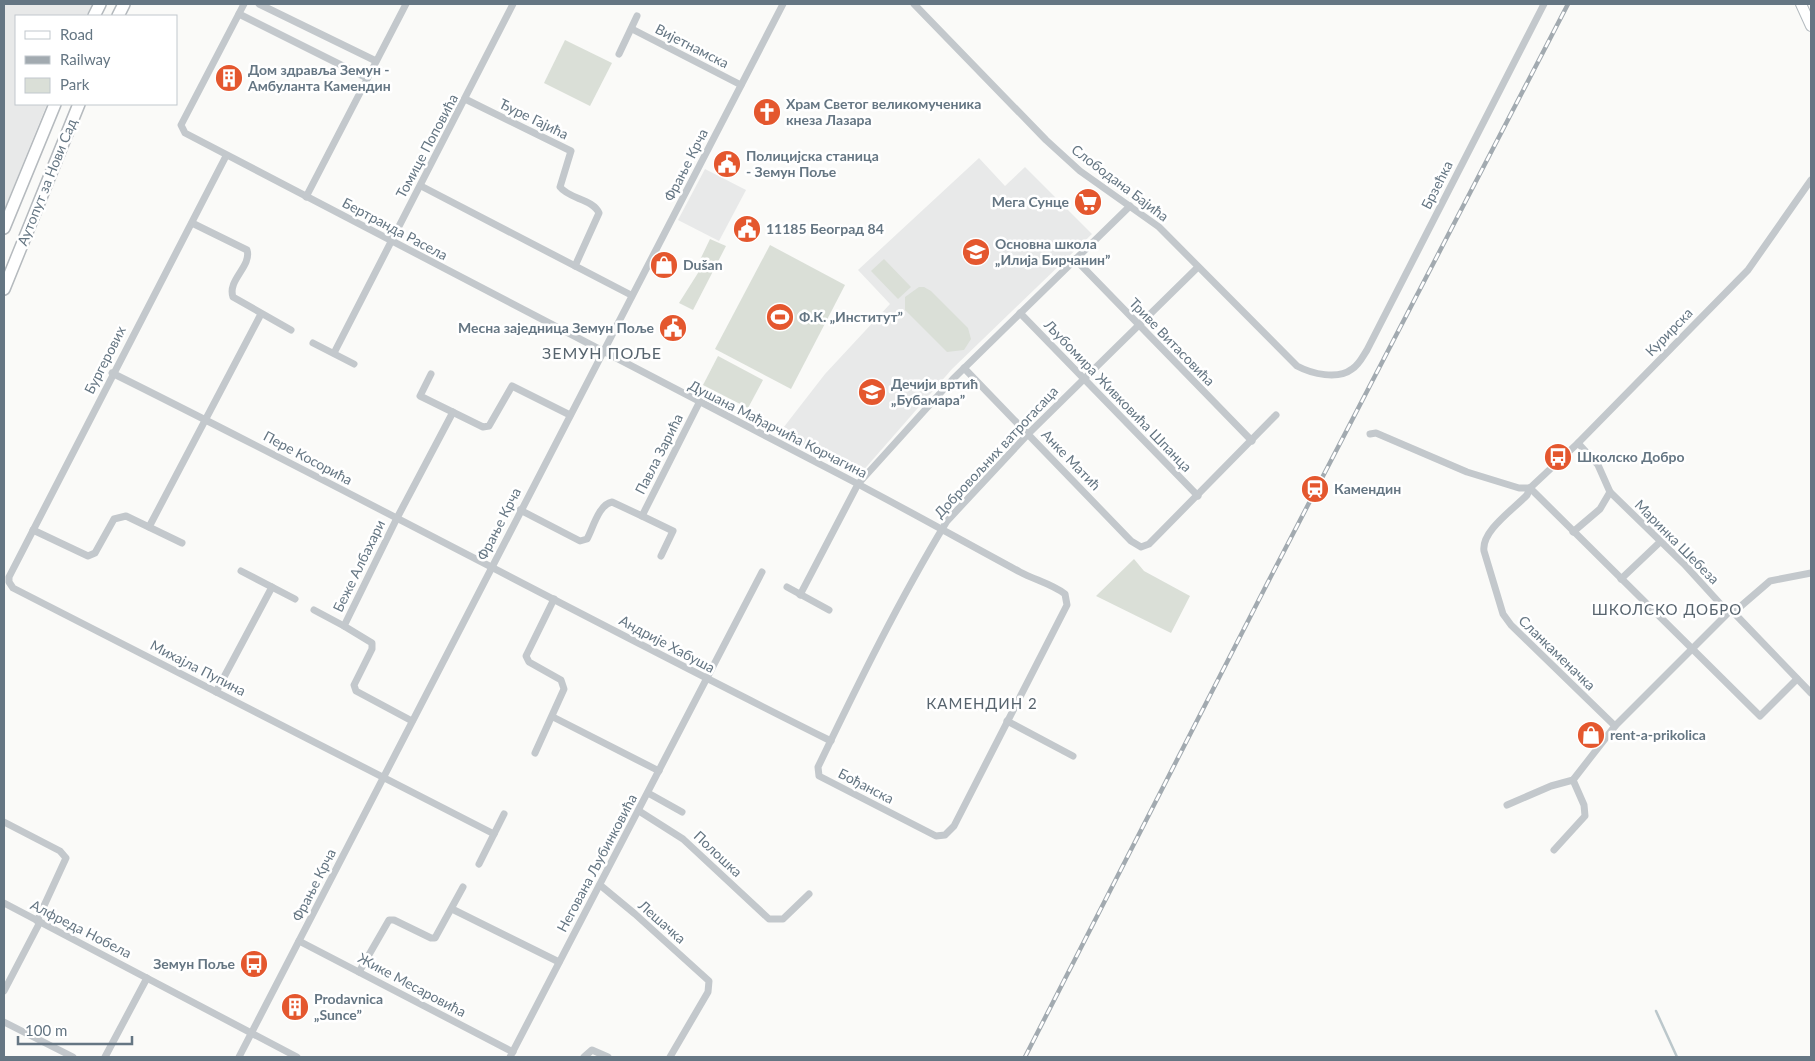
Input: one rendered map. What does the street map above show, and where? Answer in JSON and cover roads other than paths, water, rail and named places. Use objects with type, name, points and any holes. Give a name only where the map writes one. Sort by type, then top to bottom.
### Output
[{"type":"main road","name":"Аутопут за Нови Сад","points":[[4,228],[55,105]]},
{"type":"main road","name":"Аутопут за Нови Сад","points":[[4,289],[79,105]]},
{"type":"street","points":[[244,4],[239,14],[367,78]]},
{"type":"street","points":[[259,4],[376,61]]},
{"type":"street","points":[[306,197],[406,4]]},
{"type":"street","name":"Томице Поповића","points":[[334,353],[390,241],[466,99],[513,4]]},
{"type":"street","name":"Фрање Крча","points":[[239,1057],[783,4]]},
{"type":"street","name":"Слободана Бајића","points":[[914,4],[1066,159],[1159,227],[1297,366],[1319,373],[1347,373]]},
{"type":"street","name":"Брзећка","points":[[1347,373],[1354,368],[1367,350],[1544,4]]},
{"type":"street","points":[[1801,4],[1811,26]]},
{"type":"street","name":"Бертранда Расела","points":[[239,14],[182,125],[185,133],[602,352]]},
{"type":"street","points":[[619,54],[637,16]]},
{"type":"street","name":"Вијетнамска","points":[[632,29],[741,85]]},
{"type":"street","name":"Ђуре Гајића","points":[[466,99],[571,151],[560,187],[567,193],[596,208],[599,214],[574,266]]},
{"type":"street","name":"Бургерових","points":[[9,577],[112,373],[226,156]]},
{"type":"street","name":"Курирска","points":[[1530,488],[1578,444],[1748,270],[1811,180]]},
{"type":"street","points":[[421,186],[632,296]]},
{"type":"street","points":[[800,595],[858,484],[964,368],[1130,206]]},
{"type":"street","points":[[192,223],[247,250],[248,257],[231,294],[234,299],[291,330]]},
{"type":"street","name":"Триве Витасовића","points":[[1075,259],[1252,442]]},
{"type":"street","name":"Добровољних ватрогасаца","points":[[831,741],[888,627],[951,516],[1083,378],[1198,267]]},
{"type":"street","name":"Љубомира Живковића Шпанца","points":[[1020,313],[1198,496]]},
{"type":"street","points":[[149,527],[261,314]]},
{"type":"street","points":[[313,343],[354,364]]},
{"type":"street","name":"Душана Мађарчића Корчагина","points":[[602,352],[858,484],[1067,596],[1067,605],[1007,721]]},
{"type":"street","name":"Анке Матић","points":[[964,368],[1131,541],[1141,547],[1149,544],[1198,496]]},
{"type":"street","name":"Пере Косорића","points":[[112,373],[492,567]]},
{"type":"street","points":[[431,374],[420,396],[483,427],[488,426],[510,387],[515,386],[570,415]]},
{"type":"street","name":"Павла Зарића","points":[[642,516],[699,403]]},
{"type":"street","name":"Беже Албахари","points":[[344,626],[397,518],[453,412]]},
{"type":"street","points":[[1198,496],[1276,415]]},
{"type":"street","points":[[1370,434],[1376,433],[1467,472],[1519,488],[1530,488],[1760,716],[1797,679]]},
{"type":"street","name":"Маринка Шебеза","points":[[1578,444],[1598,465],[1610,492],[1811,693]]},
{"type":"street","name":"Сланкаменачка","points":[[1530,488],[1527,495],[1490,532],[1484,541],[1484,551],[1503,614],[1511,625],[1615,726]]},
{"type":"street","points":[[1573,532],[1600,508],[1610,492]]},
{"type":"street","name":"Павла Зарића","points":[[520,510],[580,541],[587,539],[603,507],[608,502],[612,502],[673,531],[661,556]]},
{"type":"street","points":[[34,530],[88,556],[95,553],[112,521],[116,517],[126,516],[182,543]]},
{"type":"street","points":[[1621,579],[1660,542]]},
{"type":"street","name":"Андрије Хабуша","points":[[492,567],[708,680],[831,741]]},
{"type":"street","points":[[241,571],[295,599]]},
{"type":"street","name":"Негована Љубинковића","points":[[512,1055],[708,680],[762,572]]},
{"type":"street","points":[[1507,805],[1551,786],[1573,780],[1615,726],[1730,611],[1741,606],[1770,581],[1811,573]]},
{"type":"street","name":"Михајла Пупина","points":[[9,577],[13,588],[494,834]]},
{"type":"street","points":[[216,692],[272,587]]},
{"type":"street","points":[[787,588],[829,610]]},
{"type":"street","points":[[535,753],[563,692],[563,683],[529,662],[526,656],[554,598]]},
{"type":"street","name":"Беже Албахари","points":[[314,610],[372,642],[372,649],[354,685],[356,691],[412,721]]},
{"type":"street","points":[[553,716],[659,771]]},
{"type":"street","points":[[1007,721],[1073,756]]},
{"type":"street","name":"Бођанска","points":[[831,741],[818,767],[819,776],[936,836],[945,835],[954,826],[1007,721]]},
{"type":"street","points":[[1554,850],[1585,816],[1584,805],[1573,780]]},
{"type":"street","points":[[648,794],[682,812]]},
{"type":"street","name":"Полошка","points":[[639,812],[683,839],[764,916],[776,921],[783,919],[809,894]]},
{"type":"street","points":[[479,864],[504,814]]},
{"type":"street","points":[[4,822],[60,852],[66,858],[4,991]]},
{"type":"street","name":"Лешачка","points":[[600,885],[708,979],[710,987],[708,992],[670,1057]]},
{"type":"street","points":[[359,972],[389,920],[394,920],[433,938],[438,936],[462,887]]},
{"type":"street","name":"Алфреда Нобела","points":[[4,903],[297,1057]]},
{"type":"street","points":[[452,909],[559,962]]},
{"type":"street","name":"Жике Месаровића","points":[[299,941],[512,1055]]},
{"type":"street","points":[[105,1057],[147,978]]},
{"type":"street","points":[[4,1022],[73,1057]]},
{"type":"street","points":[[584,1057],[592,1050],[608,1057]]},
{"type":"waterway","points":[[1656,1011],[1677,1057]]},
{"type":"railway","points":[[1025,1057],[1268,582],[1568,4]]},
{"type":"place","name":"Дом здравља Земун - Амбуланта Камендин","points":[[229,78]]},
{"type":"place","name":"Храм Светог великомученика кнеза Лазара","points":[[767,112]]},
{"type":"place","name":"Полицијска станица - Земун Поље","points":[[727,164]]},
{"type":"place","name":"Мега Сунце","points":[[1088,202]]},
{"type":"place","name":"11185 Београд 84","points":[[747,229]]},
{"type":"place","name":"Основна школа „Илија Бирчанин”","points":[[976,252]]},
{"type":"place","name":"Dušan","points":[[664,265]]},
{"type":"place","name":"Ф.К. „Институт”","points":[[780,317]]},
{"type":"place","name":"Месна заједница Земун Поље","points":[[673,328]]},
{"type":"place","name":"Дечији вртић „Бубамара”","points":[[872,392]]},
{"type":"place","name":"Школско Добро","points":[[1558,457]]},
{"type":"place","name":"Камендин","points":[[1315,489]]},
{"type":"place","name":"rent-a-prikolica","points":[[1591,735]]},
{"type":"place","name":"Земун Поље","points":[[254,964]]},
{"type":"place","name":"Prodavnica „Sunce”","points":[[295,1007]]},
{"type":"district","name":"ЗЕМУН ПОЉЕ","points":[[602,353]]},
{"type":"district","name":"ШКОЛСКО ДОБРО","points":[[1667,610]]},
{"type":"district","name":"КАМЕНДИН 2","points":[[982,704]]}]
